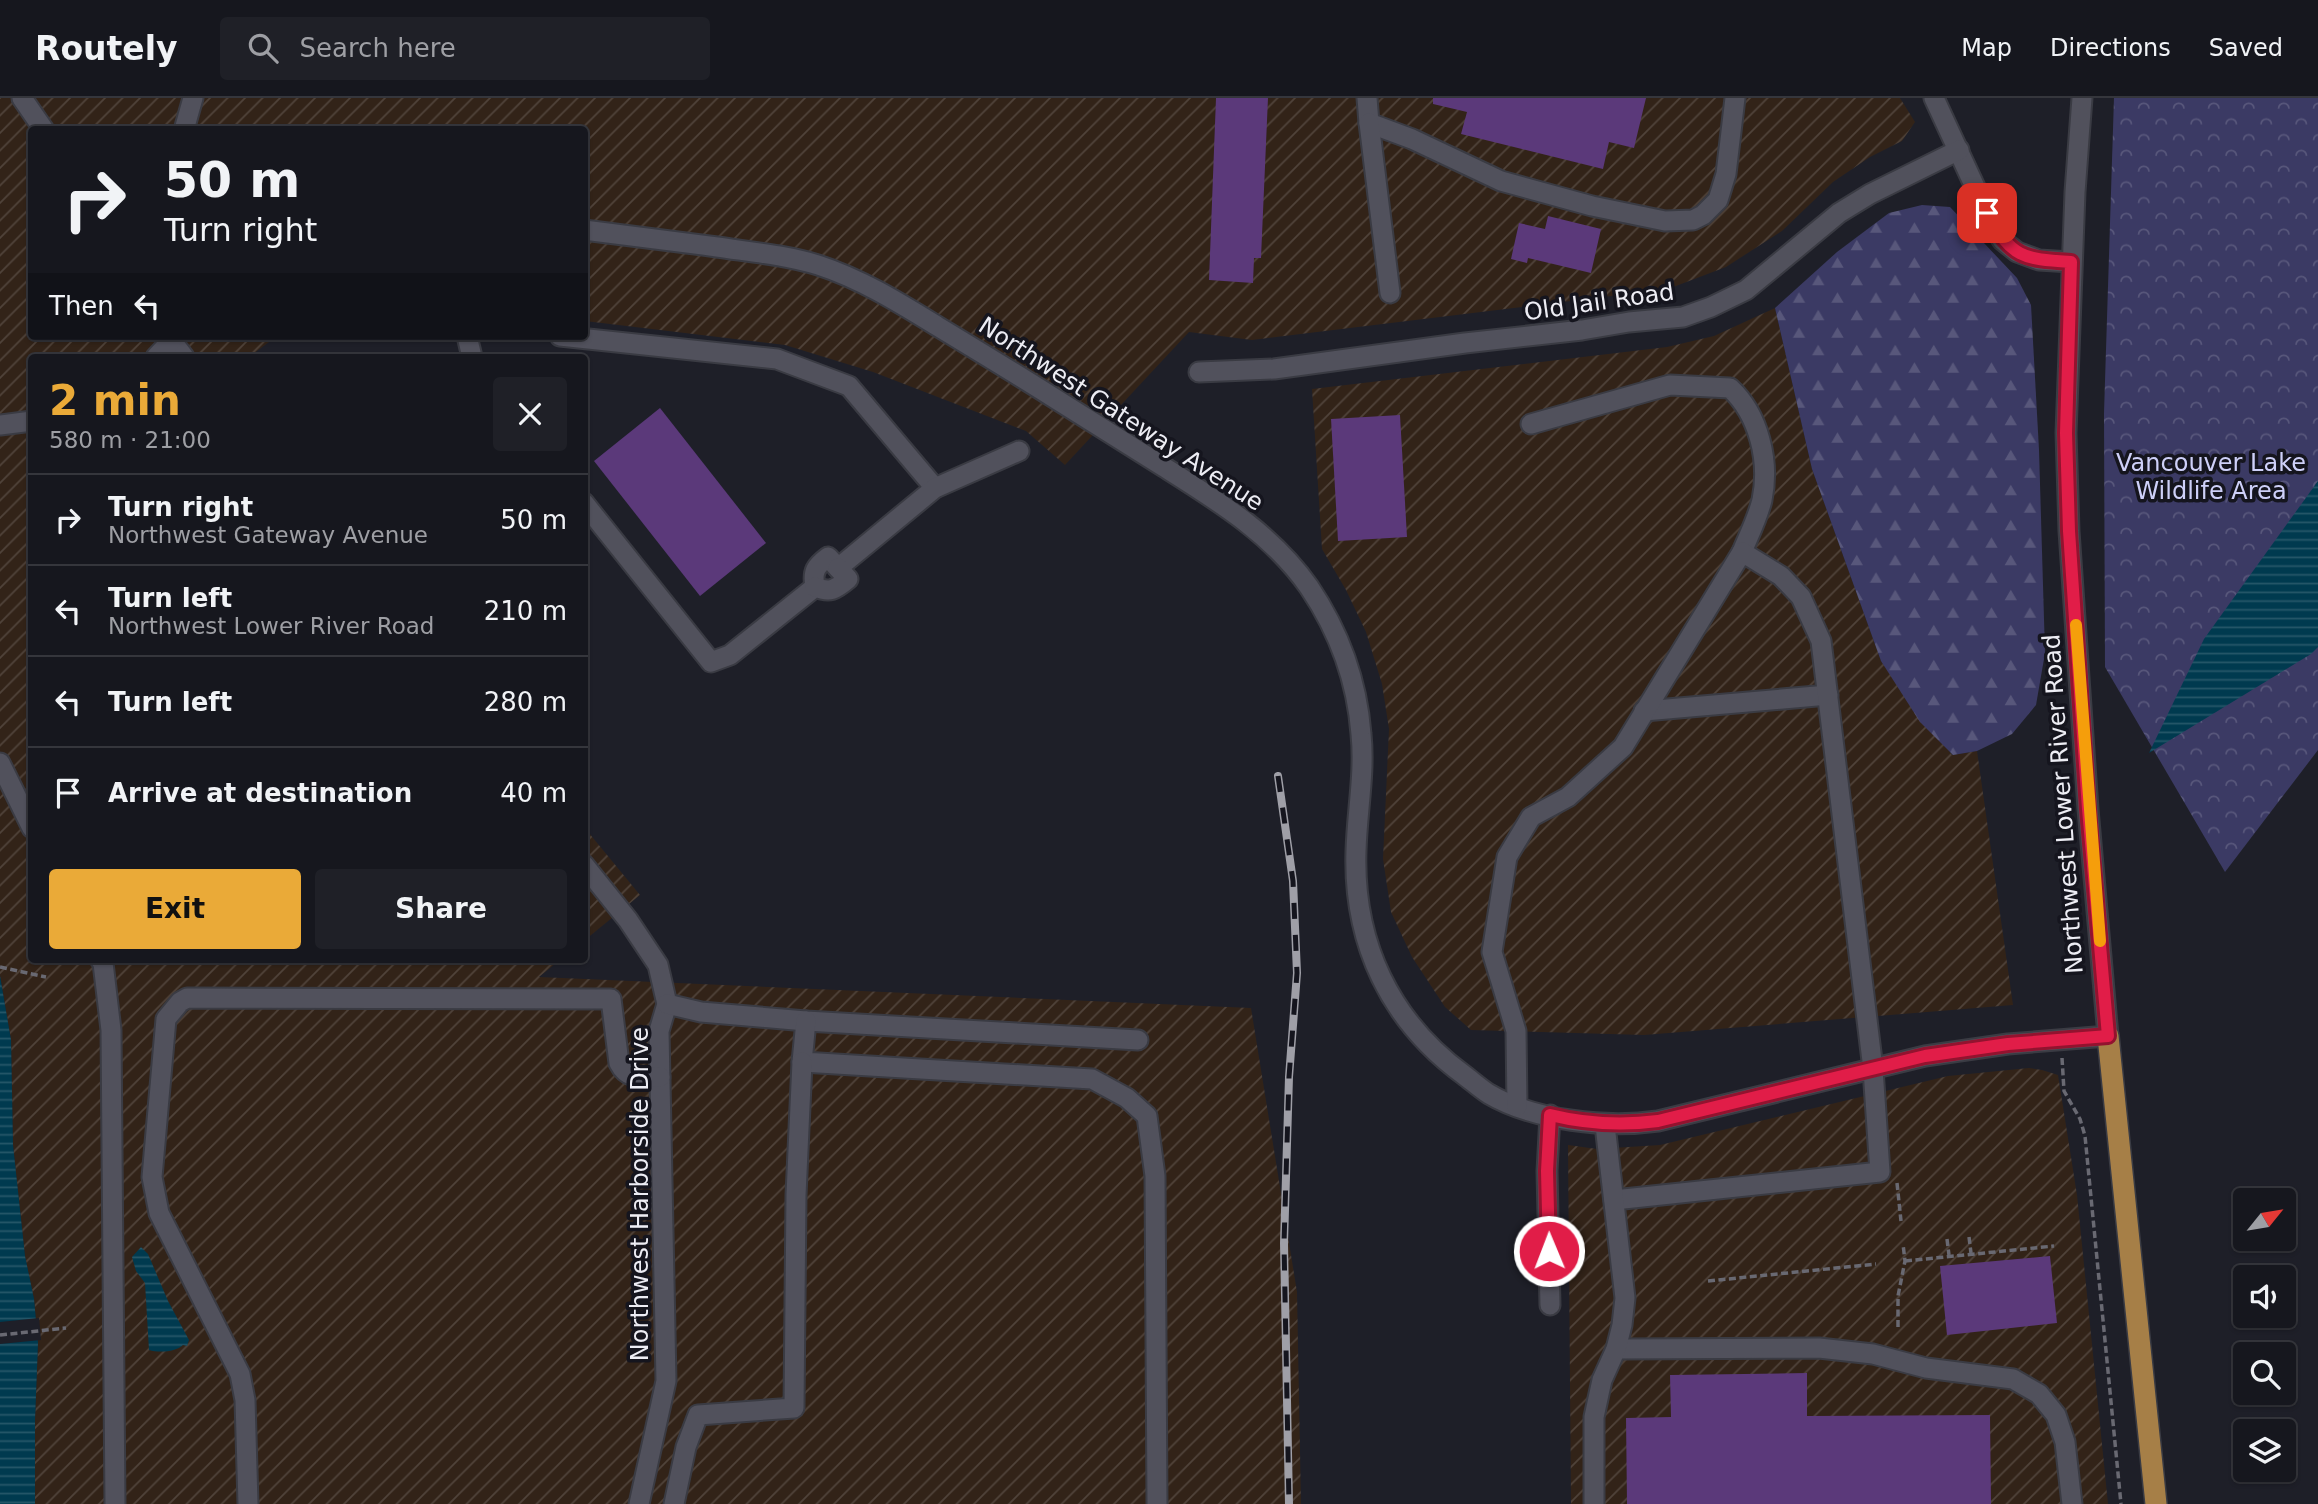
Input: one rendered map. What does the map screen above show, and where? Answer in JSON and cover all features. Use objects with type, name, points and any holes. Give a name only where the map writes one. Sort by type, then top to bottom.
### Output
[{"type":"main road","name":"Northwest Lower River Road","points":[[2108,1036],[2156,1504]]},
{"type":"street","points":[[22,98],[41,126]]},
{"type":"street","points":[[185,126],[193,98]]},
{"type":"street","points":[[1367,98],[1390,293]]},
{"type":"street","points":[[1369,123],[1412,139],[1501,181],[1592,206],[1665,220],[1693,220],[1703,215],[1718,200],[1726,174],[1735,98]]},
{"type":"street","points":[[1934,98],[2003,240],[2017,252],[2039,260],[2071,262]]},
{"type":"street","name":"Northwest Lower River Road","points":[[2082,98],[2071,262],[2066,433],[2069,531],[2088,809],[2108,1036]]},
{"type":"street","name":"Old Jail Road","points":[[1199,372],[1274,369],[1683,317],[1746,290],[1839,213],[1870,194],[1959,150]]},
{"type":"street","name":"Northwest Gateway Avenue","points":[[588,231],[785,256],[815,264],[873,288],[1222,504],[1266,538],[1297,571],[1315,596],[1338,640],[1348,668],[1361,733],[1362,768],[1355,883],[1368,950],[1384,985],[1405,1018],[1454,1068],[1491,1095],[1550,1115],[1605,1125],[1629,1125],[1658,1121],[1957,1050],[2108,1036]]},
{"type":"street","points":[[588,339],[777,359],[849,386],[935,488]]},
{"type":"street","points":[[171,340],[182,354]]},
{"type":"street","points":[[1517,1106],[1516,1031],[1492,952],[1507,856],[1531,817],[1568,797],[1623,747],[1742,552],[1762,500],[1765,457],[1753,417],[1730,388],[1670,385],[1531,424]]},
{"type":"street","points":[[0,425],[28,422]]},
{"type":"street","points":[[588,508],[711,662],[730,655],[815,587],[813,577],[816,567],[828,557],[838,568],[935,488],[1019,451]]},
{"type":"street","points":[[1614,1200],[1880,1172],[1872,1069],[1822,641],[1801,597],[1781,576],[1742,552]]},
{"type":"street","points":[[1644,712],[1828,695]]},
{"type":"street","points":[[0,763],[28,820]]},
{"type":"street","name":"Northwest Harborside Drive","points":[[588,870],[628,920],[658,965],[667,1004],[659,1031],[666,1381],[639,1504]]},
{"type":"street","points":[[103,963],[111,1030],[115,1504]]},
{"type":"street","points":[[248,1504],[245,1399],[240,1374],[159,1213],[152,1177],[166,1019],[180,1002],[187,998],[611,999],[620,1063],[624,1073],[631,1076],[660,1077]]},
{"type":"street","points":[[667,1004],[701,1012],[806,1021],[1138,1040]]},
{"type":"street","points":[[674,1504],[686,1447],[698,1415],[794,1408],[796,1195],[806,1021]]},
{"type":"street","points":[[802,1062],[1092,1079],[1127,1098],[1147,1116],[1154,1176],[1157,1504]]},
{"type":"street","points":[[1550,1115],[1547,1171],[1550,1304]]},
{"type":"street","points":[[1594,1504],[1594,1418],[1602,1380],[1616,1349],[1625,1298],[1605,1125]]},
{"type":"street","points":[[1616,1349],[1819,1348],[1873,1354],[1926,1368],[2014,1379],[2039,1394],[2056,1415],[2065,1442],[2072,1504]]},
{"type":"path","points":[[0,967],[46,977]]},
{"type":"path","points":[[2061,1041],[2064,1091],[2080,1119],[2085,1136],[2121,1504]]},
{"type":"path","points":[[1898,1183],[1901,1221]]},
{"type":"path","points":[[1969,1237],[1971,1254]]},
{"type":"path","points":[[1947,1239],[1949,1255]]},
{"type":"path","points":[[1898,1327],[1898,1296],[1905,1261],[1903,1244]]},
{"type":"path","points":[[1905,1261],[2054,1246]]},
{"type":"path","points":[[1708,1280],[1875,1264]]},
{"type":"path","points":[[0,1335],[65,1328]]},
{"type":"shaded area","points":[[0,98],[1900,98],[1915,122],[1902,141],[1870,157],[1833,182],[1782,231],[1726,267],[1668,289],[1252,340],[1189,332],[1065,465],[1026,431],[873,372],[785,345],[588,321],[588,126],[28,126],[28,340],[272,340],[253,354],[28,354],[28,963],[556,963],[539,977],[1251,1008],[1297,1292],[1301,1504],[35,1504],[38,1343],[13,1145],[11,1040],[0,975]]},
{"type":"shaded area","points":[[1775,308],[1812,469],[1881,661],[1952,755],[1977,751],[2013,1005],[1644,1035],[1471,1030],[1445,1007],[1412,957],[1391,912],[1383,859],[1389,729],[1382,684],[1366,632],[1322,549],[1312,389],[1667,347],[1714,336]]},
{"type":"shaded area","points":[[588,832],[640,895],[588,938]]},
{"type":"shaded area","points":[[2029,1068],[2058,1075],[2077,1195],[2108,1504],[1571,1504],[1568,1145],[1597,1149],[1660,1145],[1948,1076]]},
{"type":"green space","name":"Vancouver Lake Wildlife Area","points":[[2114,98],[2318,98],[2318,750],[2225,872],[2105,667],[2104,413]]},
{"type":"green space","points":[[1922,205],[1950,207],[2017,278],[2031,305],[2039,450],[2045,653],[2036,705],[2012,734],[1977,751],[1953,755],[1920,722],[1881,661],[1812,469],[1775,308],[1837,252],[1889,213]]},
{"type":"water","points":[[2318,481],[2318,647],[2311,654],[2149,753],[2204,639]]},
{"type":"water","points":[[0,976],[11,1040],[13,1145],[38,1343],[35,1504],[0,1504]]},
{"type":"water","points":[[141,1247],[148,1254],[168,1301],[189,1340],[187,1346],[167,1351],[149,1350],[145,1283],[136,1271],[132,1257]]},
{"type":"pier","points":[[39,1318],[41,1340],[0,1344],[0,1322]]},
{"type":"building","points":[[1216,98],[1268,98],[1261,258],[1254,258],[1253,283],[1209,280]]},
{"type":"building","points":[[1433,98],[1646,98],[1634,148],[1609,142],[1603,169],[1461,134],[1467,112],[1433,104]]},
{"type":"building","points":[[1548,216],[1601,229],[1591,273],[1528,258],[1527,263],[1511,259],[1519,223],[1545,229]]},
{"type":"building","points":[[660,408],[766,543],[700,596],[594,461]]},
{"type":"building","points":[[1400,415],[1407,537],[1338,541],[1331,419]]},
{"type":"building","points":[[2050,1256],[2057,1323],[1947,1335],[1940,1266]]},
{"type":"building","points":[[1807,1373],[1807,1416],[1990,1415],[1991,1504],[1627,1504],[1626,1418],[1671,1417],[1670,1375]]},
{"type":"railway","points":[[1278,776],[1293,881],[1297,973],[1289,1077],[1284,1243],[1289,1504]]},
{"type":"slow traffic","points":[[2076,625],[2100,941]]},
{"type":"route","points":[[1549,1251],[1547,1171],[1550,1115],[1605,1125],[1658,1121],[1925,1056],[2008,1044],[2108,1036],[2088,809],[2069,531],[2066,433],[2071,262],[2039,260],[2017,252],[2003,240],[1987,213]]}]
